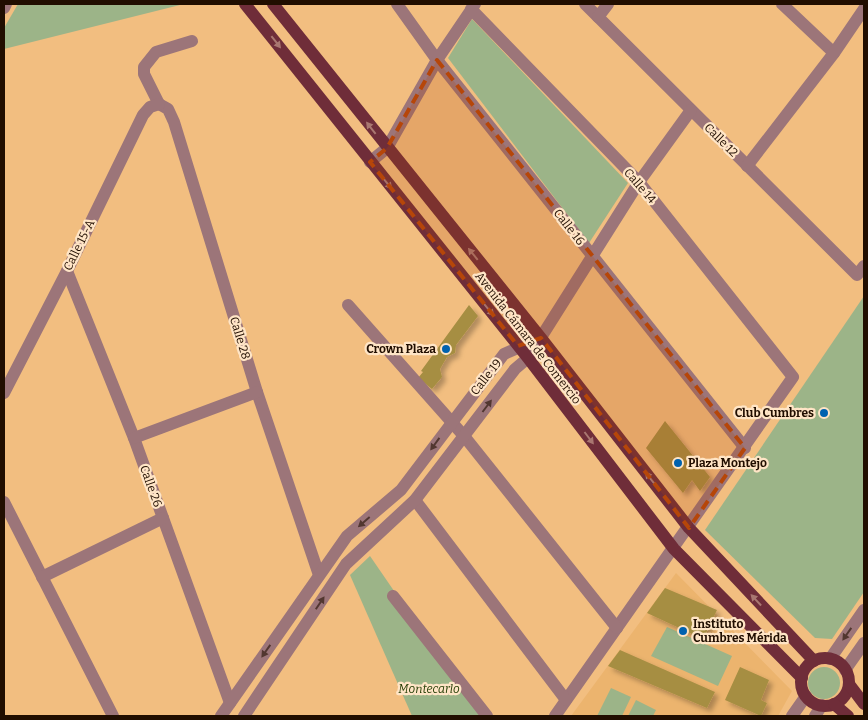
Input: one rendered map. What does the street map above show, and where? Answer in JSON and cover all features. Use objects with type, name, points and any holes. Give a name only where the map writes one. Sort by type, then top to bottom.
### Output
[{"type":"main road","name":"Avenida Cámara de Comercio","points":[[245,4],[528,358],[674,549],[802,678]]},
{"type":"main road","name":"Avenida Cámara de Comercio","points":[[272,4],[541,338],[689,528],[814,661]]},
{"type":"main road","points":[[848,716],[828,704],[806,696],[802,687],[802,678],[804,671],[814,661],[830,659],[839,663],[846,670],[849,684],[864,704]]},
{"type":"main road","points":[[828,704],[844,696],[849,684]]},
{"type":"street","points":[[4,8],[6,4]]},
{"type":"street","name":"Calle 16","points":[[397,4],[437,60],[745,448]]},
{"type":"street","name":"Calle 12","points":[[585,4],[747,166],[860,270]]},
{"type":"street","points":[[598,18],[608,4]]},
{"type":"street","points":[[782,4],[834,54]]},
{"type":"street","points":[[370,162],[387,148],[437,60],[473,6]]},
{"type":"street","name":"Calle 14","points":[[473,6],[639,182],[793,377],[745,448]]},
{"type":"street","points":[[747,166],[834,54],[864,9]]},
{"type":"street","name":"Calle 28","points":[[192,41],[156,52],[144,67],[144,74],[159,104],[168,109],[174,122],[257,392],[319,575]]},
{"type":"street","name":"Calle 15-A","points":[[4,393],[67,271],[143,115],[150,107],[159,104]]},
{"type":"street","points":[[541,338],[639,182],[691,110]]},
{"type":"street","name":"Calle 26","points":[[67,271],[134,438],[230,704]]},
{"type":"street","points":[[348,305],[464,436],[617,628]]},
{"type":"street","name":"Calle 19","points":[[221,716],[347,536],[401,490],[504,354],[518,346],[541,338]]},
{"type":"street","name":"Calle 19","points":[[244,716],[346,564],[415,500],[515,369],[528,358],[541,338]]},
{"type":"street","points":[[134,438],[257,392]]},
{"type":"street","points":[[555,716],[745,448]]},
{"type":"street","points":[[415,500],[566,700]]},
{"type":"street","points":[[4,502],[113,716]]},
{"type":"street","points":[[42,577],[163,518]]},
{"type":"street","points":[[393,596],[486,716]]},
{"type":"street","points":[[830,659],[864,610]]},
{"type":"street","points":[[846,670],[864,643]]},
{"type":"street","points":[[792,716],[806,696]]},
{"type":"street","points":[[815,716],[828,704]]},
{"type":"highlighted area","points":[[437,60],[745,448],[689,528],[541,338],[518,346],[370,162],[387,148]]},
{"type":"shaded area","name":"Instituto Cumbres Mérida","points":[[676,573],[792,691],[778,716],[571,716]]},
{"type":"green space","points":[[18,4],[184,4],[4,49],[4,28]]},
{"type":"green space","points":[[472,19],[628,183],[589,243],[448,58]]},
{"type":"green space","name":"Club Cumbres","points":[[864,296],[864,592],[832,639],[815,638],[705,530]]},
{"type":"green space","name":"Montecarlo","points":[[370,556],[480,716],[412,716],[350,575]]},
{"type":"green space","points":[[667,627],[732,656],[718,686],[651,656]]},
{"type":"green space","points":[[824,667],[830,668],[835,672],[839,677],[839,689],[835,694],[830,698],[824,699],[818,698],[813,694],[809,689],[808,683],[809,677],[813,672],[818,668]]},
{"type":"green space","points":[[611,688],[631,697],[622,716],[597,716]]},
{"type":"green space","points":[[636,700],[656,710],[653,716],[628,716]]},
{"type":"building","name":"Crown Plaza","points":[[469,305],[478,316],[456,345],[455,353],[447,357],[440,369],[442,377],[432,389],[418,378],[423,372],[421,371]]},
{"type":"building","name":"Plaza Montejo","points":[[665,421],[710,477],[700,491],[692,480],[683,493],[646,448]]},
{"type":"building","points":[[665,588],[717,610],[703,639],[647,613]]},
{"type":"building","points":[[620,650],[715,692],[707,708],[608,666]]},
{"type":"building","points":[[740,667],[769,680],[761,700],[767,703],[761,716],[725,700]]},
{"type":"place","name":"Crown Plaza","points":[[446,349]]},
{"type":"place","name":"Club Cumbres","points":[[824,413]]},
{"type":"place","name":"Plaza Montejo","points":[[678,463]]},
{"type":"place","name":"Instituto Cumbres Mérida","points":[[683,631]]}]
